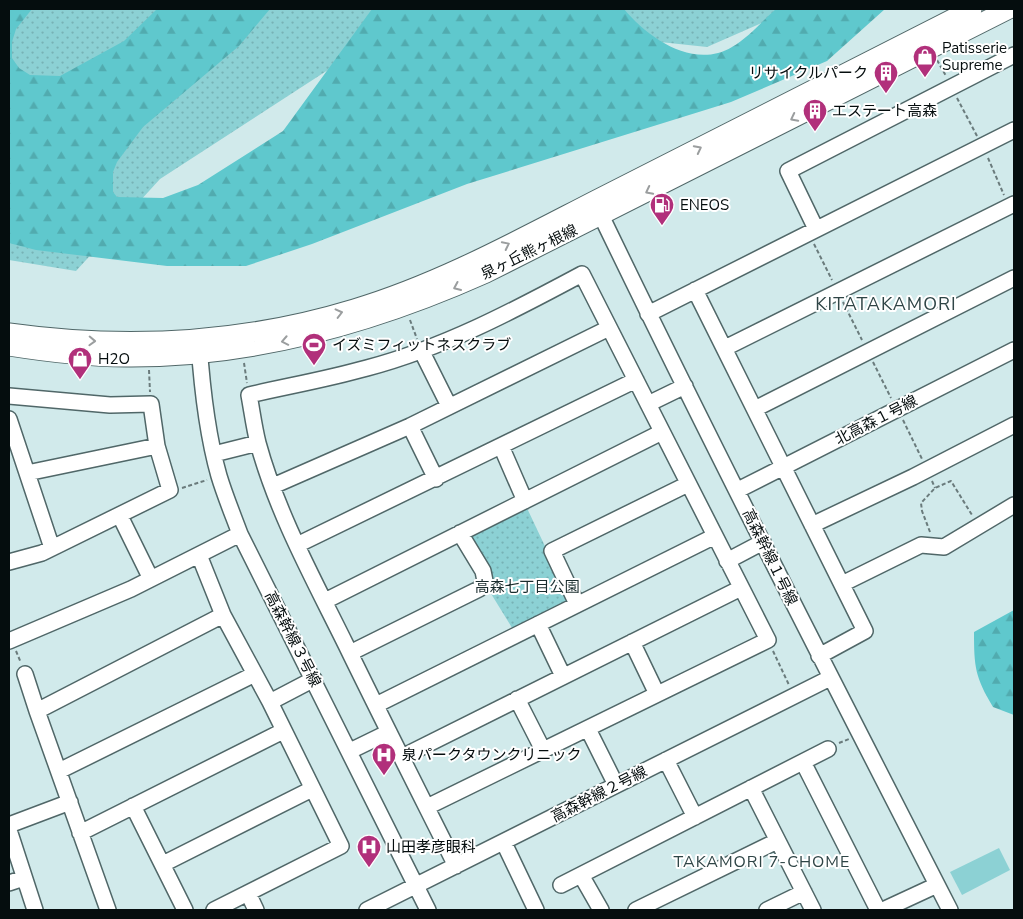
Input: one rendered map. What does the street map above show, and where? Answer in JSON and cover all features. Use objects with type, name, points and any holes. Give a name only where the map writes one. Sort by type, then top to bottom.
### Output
[{"type":"main road","name":"泉ヶ丘熊ヶ根線","points":[[9,346],[125,358],[199,346],[293,340],[405,307],[486,273],[598,208],[972,9]]},
{"type":"main road","name":"泉ヶ丘熊ヶ根線","points":[[598,208],[1009,9]]},
{"type":"main road","name":"泉ヶ丘熊ヶ根線","points":[[9,333],[94,342],[199,346]]},
{"type":"street","points":[[816,229],[788,172],[1014,55]]},
{"type":"street","points":[[648,314],[1014,130]]},
{"type":"street","points":[[725,348],[1012,205]]},
{"type":"street","name":"高森幹線１号線","points":[[598,208],[648,314],[738,490],[830,678],[950,910]]},
{"type":"street","points":[[427,807],[768,640],[582,274],[501,317],[421,350],[367,368],[248,395],[258,443],[273,486],[298,545],[456,866]]},
{"type":"street","points":[[755,409],[1014,278]]},
{"type":"street","points":[[695,290],[865,630],[819,656]]},
{"type":"street","points":[[273,486],[410,426],[609,328]]},
{"type":"street","name":"高森幹線３号線","points":[[199,346],[214,454],[220,478],[240,534],[428,910]]},
{"type":"street","points":[[421,350],[449,406]]},
{"type":"street","name":"北高森１号線","points":[[738,490],[1014,350]]},
{"type":"street","points":[[298,545],[636,380]]},
{"type":"street","points":[[648,404],[685,386]]},
{"type":"street","points":[[9,396],[110,405],[151,404],[157,446],[170,490],[52,548],[9,562]]},
{"type":"street","points":[[9,419],[52,548]]},
{"type":"street","points":[[812,525],[920,474],[1014,425]]},
{"type":"street","points":[[410,426],[436,478]]},
{"type":"street","points":[[324,601],[662,432]]},
{"type":"street","points":[[214,454],[258,443]]},
{"type":"street","points":[[27,473],[157,446]]},
{"type":"street","points":[[501,446],[525,501]]},
{"type":"street","points":[[577,604],[552,551],[688,484]]},
{"type":"street","points":[[842,584],[921,545],[944,547],[1014,505]]},
{"type":"street","points":[[120,516],[151,579]]},
{"type":"street","points":[[350,653],[479,588],[485,581],[482,571],[460,533]]},
{"type":"street","points":[[11,641],[96,605],[240,534]]},
{"type":"street","points":[[376,705],[715,536]]},
{"type":"street","points":[[727,561],[764,542]]},
{"type":"street","points":[[199,555],[223,615],[270,702],[341,846],[214,910]]},
{"type":"street","points":[[402,756],[741,588]]},
{"type":"street","points":[[37,711],[223,615]]},
{"type":"street","points":[[538,624],[563,676]]},
{"type":"street","points":[[632,642],[657,694]]},
{"type":"street","points":[[25,674],[108,910]]},
{"type":"street","points":[[59,771],[255,674]]},
{"type":"street","name":"高森幹線２号線","points":[[367,910],[830,678]]},
{"type":"street","points":[[270,702],[314,680]]},
{"type":"street","points":[[517,699],[543,750]]},
{"type":"street","points":[[588,729],[616,785]]},
{"type":"street","points":[[80,833],[283,731]]},
{"type":"street","points":[[350,751],[389,732]]},
{"type":"street","points":[[561,885],[828,749]]},
{"type":"street","points":[[666,760],[696,816]]},
{"type":"street","points":[[803,762],[878,910]]},
{"type":"street","points":[[751,788],[813,910]]},
{"type":"street","points":[[163,864],[312,789]]},
{"type":"street","points":[[9,824],[70,802]]},
{"type":"street","points":[[134,806],[185,910]]},
{"type":"street","points":[[9,830],[35,910]]},
{"type":"street","points":[[636,910],[777,841]]},
{"type":"street","points":[[504,842],[536,910]]},
{"type":"street","points":[[581,875],[601,910]]},
{"type":"street","points":[[9,883],[24,878]]},
{"type":"street","points":[[883,910],[937,885]]},
{"type":"street","points":[[767,910],[804,892]]},
{"type":"street","points":[[248,893],[256,910]]},
{"type":"path","points":[[934,54],[1012,205]]},
{"type":"path","points":[[408,316],[421,350]]},
{"type":"path","points":[[243,358],[248,395]]},
{"type":"path","points":[[149,365],[151,404]]},
{"type":"path","points":[[170,490],[210,479]]},
{"type":"path","points":[[935,546],[922,511],[921,503],[936,488],[951,481],[979,526]]},
{"type":"path","points":[[768,640],[794,696]]},
{"type":"path","points":[[11,641],[25,674]]},
{"type":"path","points":[[828,749],[859,734]]},
{"type":"green space","points":[[9,9],[422,9],[160,179],[76,271],[9,260]]},
{"type":"green space","points":[[9,9],[32,9],[16,29],[12,42],[12,58],[19,68],[30,75],[60,76],[124,41],[157,9],[270,9],[239,46],[143,127],[117,162],[113,172],[113,192],[117,197],[163,198],[198,185],[283,131],[372,9],[624,9],[634,20],[659,40],[687,53],[702,55],[717,53],[732,47],[776,9],[885,9],[827,61],[731,102],[467,184],[312,244],[246,266],[167,266],[36,250],[9,243]]},
{"type":"green space","points":[[473,9],[794,9],[707,47],[575,33]]},
{"type":"green space","name":"高森七丁目公園","points":[[526,506],[569,597],[568,605],[514,631],[490,592],[493,583],[471,539],[472,532]]},
{"type":"green space","points":[[1014,610],[1014,715],[993,707],[982,688],[975,663],[974,632]]},
{"type":"green space","points":[[999,848],[1010,870],[962,895],[950,872]]},
{"type":"place","name":"Patisserie Supreme","points":[[925,78]]},
{"type":"place","name":"リサイクルパーク","points":[[886,94]]},
{"type":"place","name":"エステート高森","points":[[815,132]]},
{"type":"place","name":"ENEOS","points":[[662,226]]},
{"type":"place","name":"イズミフィットネスクラブ","points":[[314,366]]},
{"type":"place","name":"H2O","points":[[80,380]]},
{"type":"place","name":"泉パークタウンクリニック","points":[[384,776]]},
{"type":"place","name":"山田孝彦眼科","points":[[369,868]]},
{"type":"district","name":"KITATAKAMORI","points":[[886,304]]},
{"type":"district","name":"TAKAMORI 7-CHOME","points":[[762,861]]}]
